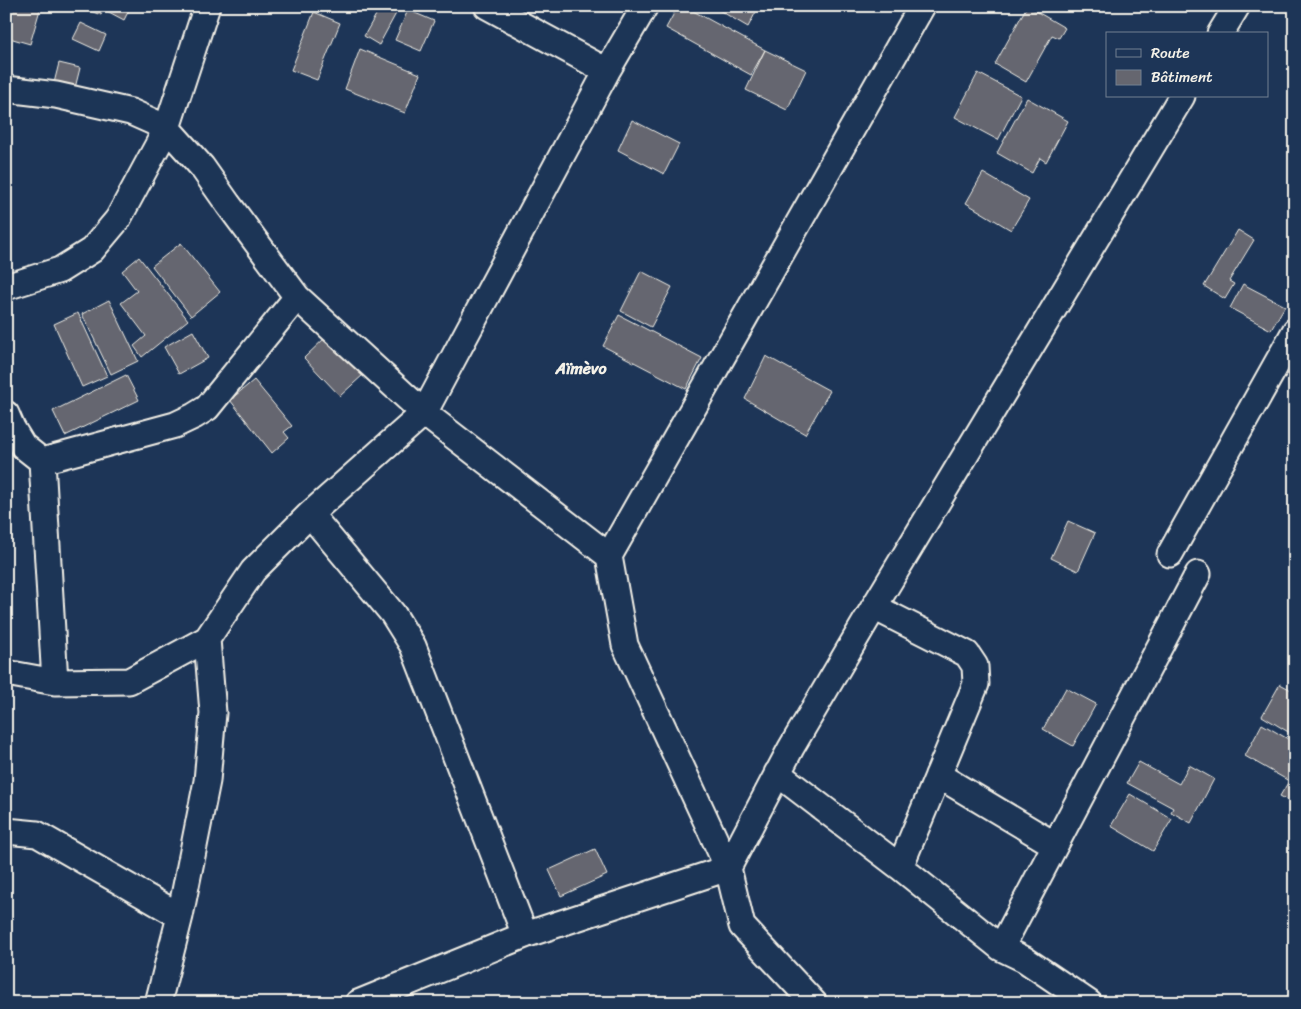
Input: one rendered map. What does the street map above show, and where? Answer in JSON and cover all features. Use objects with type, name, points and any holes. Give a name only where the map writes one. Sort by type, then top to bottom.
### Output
[{"type":"street","points":[[6,287],[60,270],[92,250],[118,219],[167,128],[207,6]]},
{"type":"street","points":[[487,6],[607,72]]},
{"type":"street","points":[[6,673],[55,682],[129,681],[207,639],[253,571],[310,514],[424,413],[607,72],[645,6]]},
{"type":"street","points":[[814,1003],[742,926],[728,868],[625,645],[609,556],[922,6]]},
{"type":"street","points":[[1221,32],[1237,6]]},
{"type":"street","points":[[6,89],[56,95],[130,112],[167,128],[202,167],[297,297],[424,413],[609,556]]},
{"type":"street","points":[[358,1003],[525,935],[728,868],[777,773],[874,607],[1181,98]]},
{"type":"street","points":[[42,461],[176,426],[207,408],[297,297]]},
{"type":"street","points":[[1170,554],[1295,331]]},
{"type":"street","points":[[6,414],[23,446],[42,461],[55,682]]},
{"type":"street","points":[[310,514],[393,614],[413,646],[525,935]]},
{"type":"street","points":[[1001,948],[1198,574]]},
{"type":"street","points":[[874,607],[967,654],[975,666],[976,684],[900,867]]},
{"type":"street","points":[[158,1003],[180,916],[208,771],[213,713],[207,639]]},
{"type":"street","points":[[777,773],[900,867],[1001,948],[1024,959],[1089,1003]]},
{"type":"street","points":[[938,776],[1055,845]]},
{"type":"street","points":[[6,831],[37,834],[180,916]]},
{"type":"building","points":[[12,6],[41,6],[30,44],[6,37],[6,25]]},
{"type":"building","points":[[86,6],[104,6],[101,15],[85,9]]},
{"type":"building","points":[[109,6],[131,6],[124,20],[107,11]]},
{"type":"building","points":[[381,6],[400,6],[379,45],[364,36]]},
{"type":"building","points":[[678,6],[684,6],[765,50],[751,75],[666,28]]},
{"type":"building","points":[[712,6],[759,6],[748,27]]},
{"type":"building","points":[[1027,6],[1065,28],[1059,38],[1052,35],[1026,82],[995,64]]},
{"type":"building","points":[[408,10],[434,21],[421,51],[395,40]]},
{"type":"building","points":[[314,12],[340,23],[317,80],[291,70]]},
{"type":"building","points":[[81,23],[106,35],[99,51],[73,39]]},
{"type":"building","points":[[360,49],[420,74],[405,113],[345,89]]},
{"type":"building","points":[[765,50],[806,70],[787,110],[746,90]]},
{"type":"building","points":[[59,63],[80,68],[74,92],[53,87]]},
{"type":"building","points":[[978,73],[1021,96],[998,140],[955,117]]},
{"type":"building","points":[[1027,98],[1068,121],[1046,162],[1040,158],[1032,173],[997,153]]},
{"type":"building","points":[[632,120],[679,144],[664,174],[618,150]]},
{"type":"building","points":[[983,173],[1029,200],[1011,230],[966,203]]},
{"type":"building","points":[[1238,230],[1254,240],[1229,281],[1234,284],[1225,299],[1204,286]]},
{"type":"building","points":[[181,243],[220,292],[191,316],[152,266]]},
{"type":"building","points":[[139,257],[188,320],[142,357],[134,346],[146,336],[121,303],[137,291],[122,271]]},
{"type":"building","points":[[641,271],[672,287],[651,327],[621,311]]},
{"type":"building","points":[[1243,284],[1285,306],[1271,330],[1230,308]]},
{"type":"building","points":[[109,300],[138,361],[111,374],[82,314]]},
{"type":"building","points":[[78,313],[107,376],[82,387],[54,324]]},
{"type":"building","points":[[619,315],[702,358],[686,389],[603,346]]},
{"type":"building","points":[[193,331],[208,358],[179,374],[164,347]]},
{"type":"building","points":[[328,335],[364,374],[340,396],[304,358]]},
{"type":"building","points":[[766,356],[830,391],[805,434],[745,399]]},
{"type":"building","points":[[126,375],[139,400],[65,436],[53,411]]},
{"type":"building","points":[[254,380],[292,426],[284,432],[289,438],[272,453],[230,400]]},
{"type":"building","points":[[1068,521],[1095,533],[1078,571],[1051,558]]},
{"type":"building","points":[[1280,684],[1295,692],[1295,736],[1262,716]]},
{"type":"building","points":[[1066,688],[1096,704],[1073,746],[1043,729]]},
{"type":"building","points":[[1262,724],[1295,743],[1295,804],[1280,796],[1289,781],[1245,756]]},
{"type":"building","points":[[1139,762],[1179,784],[1189,765],[1214,779],[1191,823],[1171,812],[1173,808],[1127,783]]},
{"type":"building","points":[[1130,794],[1172,819],[1153,851],[1111,826]]},
{"type":"building","points":[[595,849],[607,875],[561,896],[549,870]]},
{"type":"district","name":"Aïmèvo","points":[[581,368]]}]
